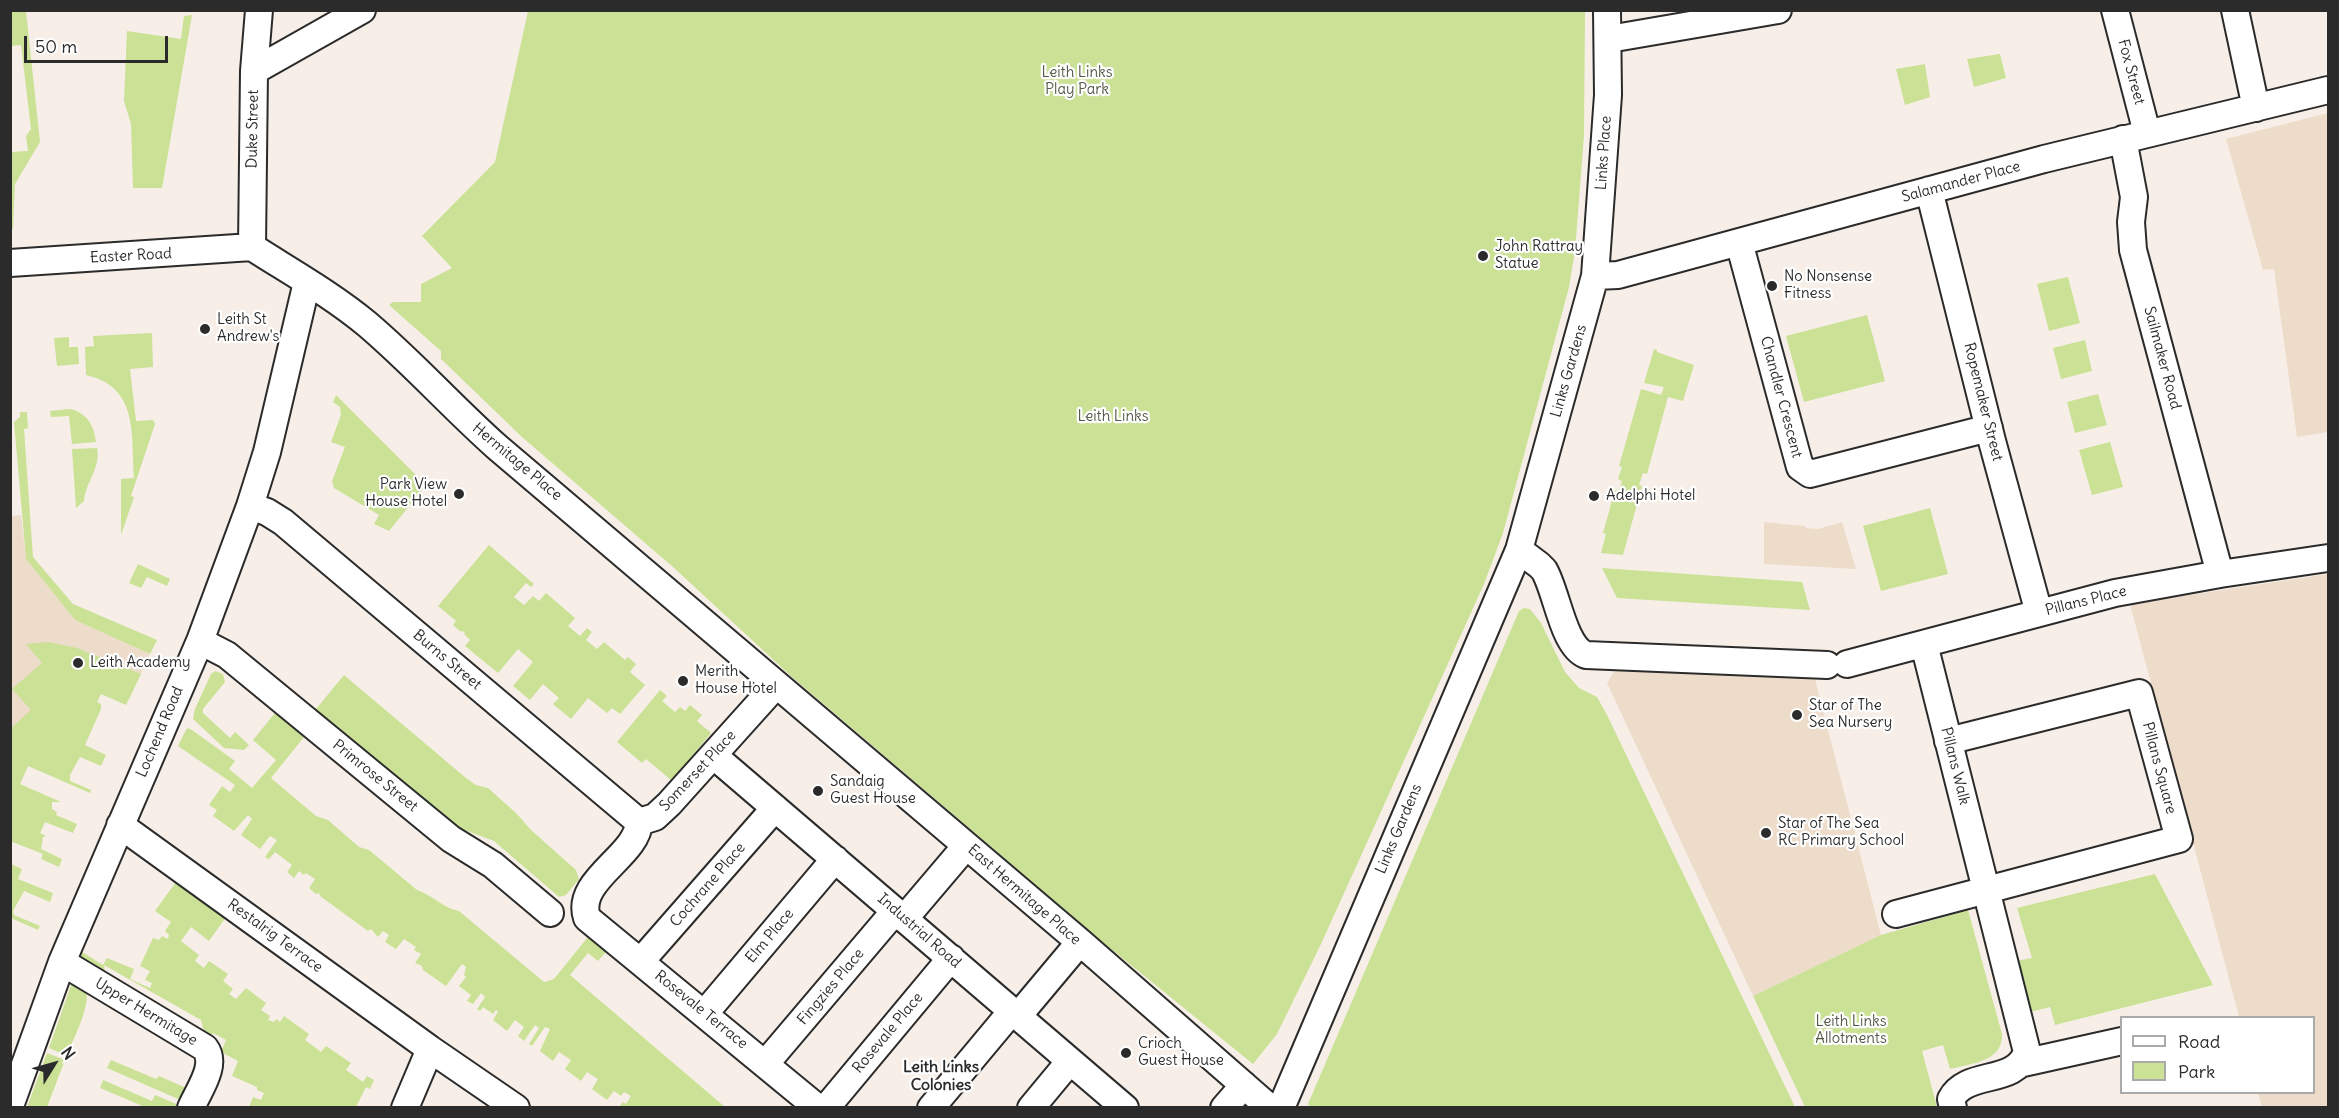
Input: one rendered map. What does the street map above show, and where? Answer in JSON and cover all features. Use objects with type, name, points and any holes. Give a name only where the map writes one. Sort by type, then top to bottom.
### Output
[{"type":"street","name":"Duke Street","points":[[252,248],[254,70],[259,10]]},
{"type":"street","points":[[254,70],[362,10]]},
{"type":"street","name":"Links Place","points":[[1593,285],[1608,95],[1607,10]]},
{"type":"street","points":[[1609,39],[1778,10]]},
{"type":"street","name":"Fox Street","points":[[2115,10],[2147,133]]},
{"type":"street","points":[[2235,10],[2256,108]]},
{"type":"street","name":"Salamander Place","points":[[1593,285],[1618,275],[1929,190],[2123,139],[2328,90]]},
{"type":"street","name":"Sailmaker Road","points":[[2123,139],[2134,197],[2131,222],[2133,250],[2220,574]]},
{"type":"street","name":"Ropemaker Street","points":[[1929,190],[1989,428],[2039,613]]},
{"type":"street","name":"Chandler Crescent","points":[[1739,242],[1800,467],[1810,474],[1989,428]]},
{"type":"street","name":"Easter Road","points":[[10,263],[252,248]]},
{"type":"street","name":"Hermitage Place","points":[[252,248],[307,282],[366,324],[497,447],[776,685]]},
{"type":"street","name":"Lochend Road","points":[[10,1106],[62,962],[200,641],[250,506],[267,452],[307,282]]},
{"type":"street","name":"Links Gardens","points":[[1281,1107],[1519,550],[1593,285]]},
{"type":"street","name":"Burns Street","points":[[250,506],[267,512],[283,522],[639,822]]},
{"type":"street","name":"Pillans Place","points":[[1519,550],[1544,570],[1570,640],[1579,652],[1597,655],[1837,665],[2115,593],[2328,558]]},
{"type":"street","name":"Primrose Street","points":[[200,641],[227,655],[451,839],[493,865],[550,913]]},
{"type":"street","name":"Pillans Walk","points":[[1924,644],[2027,1052],[2023,1063]]},
{"type":"street","name":"Somerset Place","points":[[639,822],[651,819],[664,809],[776,685]]},
{"type":"street","name":"East Hermitage Place","points":[[776,685],[1080,942],[1270,1107]]},
{"type":"street","name":"Pillans Square","points":[[1948,741],[2139,693],[2179,839],[1986,889]]},
{"type":"street","name":"Industrial Road","points":[[713,755],[1125,1107]]},
{"type":"street","name":"Cochrane Place","points":[[641,962],[775,808]]},
{"type":"street","name":"Rosevale Terrace","points":[[639,822],[636,836],[596,882],[587,896],[585,913],[587,918],[818,1107]]},
{"type":"street","name":"Restalrig Terrace","points":[[120,825],[508,1102]]},
{"type":"street","name":"Fingzies Place","points":[[766,1063],[966,846]]},
{"type":"street","name":"Elm Place","points":[[705,1013],[835,859]]},
{"type":"street","points":[[1896,914],[1986,889]]},
{"type":"street","points":[[931,1107],[1080,942]]},
{"type":"street","name":"Rosevale Place","points":[[826,1107],[951,958]]},
{"type":"street","name":"Upper Hermitage","points":[[62,962],[205,1048],[210,1056],[210,1065],[191,1107]]},
{"type":"street","points":[[1953,1107],[1951,1099],[1955,1091],[1964,1085],[2012,1071],[2023,1063],[2120,1041]]},
{"type":"street","points":[[405,1107],[430,1048]]},
{"type":"street","points":[[1031,1107],[1070,1061]]},
{"type":"street","points":[[1224,1107],[1244,1084]]},
{"type":"shaded area","points":[[2328,113],[2328,432],[2297,437],[2274,269],[2263,270],[2226,139]]},
{"type":"shaded area","name":"Leith Academy","points":[[21,515],[26,559],[75,620],[150,654],[129,699],[68,672],[11,805],[10,516]]},
{"type":"shaded area","points":[[1764,522],[1818,529],[1842,522],[1856,569],[1764,564]]},
{"type":"shaded area","points":[[2328,574],[2328,1107],[2262,1107],[2258,1094],[2315,1094],[2315,1016],[2239,1016],[2130,604]]},
{"type":"shaded area","name":"Star of The Sea RC Primary School","points":[[1617,667],[1815,679],[1881,935],[1753,996],[1607,683]]},
{"type":"green space","points":[[10,11],[26,11],[40,142],[15,184],[13,229],[11,229],[11,152],[28,151],[26,136],[31,129],[21,45],[11,46]]},
{"type":"green space","name":"Leith Links","points":[[528,11],[1585,11],[1584,135],[1575,251],[1569,287],[1503,533],[1484,584],[1321,944],[1277,1034],[1253,1064],[1105,944],[792,677],[673,567],[522,437],[441,359],[441,351],[389,305],[393,302],[421,302],[421,284],[452,268],[422,236],[495,162]]},
{"type":"green space","points":[[192,15],[162,188],[133,188],[131,124],[124,101],[127,31],[181,39],[184,16]]},
{"type":"green space","points":[[2000,54],[2006,78],[1974,87],[1967,59]]},
{"type":"green space","points":[[1925,64],[1930,97],[1905,105],[1896,69]]},
{"type":"green space","points":[[2068,277],[2080,323],[2049,331],[2037,284]]},
{"type":"green space","points":[[1867,315],[1885,381],[1804,402],[1786,336]]},
{"type":"green space","points":[[152,333],[153,367],[130,369],[136,421],[153,420],[155,424],[131,496],[134,497],[121,535],[121,479],[134,478],[129,415],[124,401],[115,390],[103,381],[86,375],[85,347],[94,346],[93,336]]},
{"type":"green space","points":[[69,337],[69,347],[78,347],[79,364],[57,366],[54,338]]},
{"type":"green space","points":[[2085,340],[2092,371],[2061,379],[2053,348]]},
{"type":"green space","points":[[1654,349],[1694,365],[1683,401],[1668,397],[1647,474],[1643,473],[1639,485],[1642,486],[1623,555],[1601,553],[1606,534],[1603,533],[1615,490],[1619,491],[1622,481],[1618,479],[1622,467],[1619,466],[1641,389],[1661,395],[1664,387],[1644,383]]},
{"type":"green space","points":[[2098,394],[2107,425],[2075,433],[2067,402]]},
{"type":"green space","points":[[336,395],[426,485],[389,531],[374,524],[379,515],[334,488],[332,481],[345,447],[331,442],[341,415],[340,407],[333,402]]},
{"type":"green space","points":[[70,409],[81,413],[89,421],[96,442],[72,444],[69,416],[51,417],[50,411]]},
{"type":"green space","points":[[20,412],[27,412],[28,428],[24,429],[33,557],[73,604],[157,640],[150,654],[75,620],[26,559],[14,422],[20,417]]},
{"type":"green space","points":[[2110,442],[2123,487],[2092,495],[2079,450]]},
{"type":"green space","points":[[97,448],[97,462],[84,501],[76,508],[72,449]]},
{"type":"green space","points":[[1930,508],[1948,574],[1881,591],[1863,526]]},
{"type":"green space","points":[[489,545],[534,584],[531,587],[526,583],[514,597],[524,605],[533,596],[539,601],[546,593],[575,618],[568,626],[580,636],[587,628],[592,632],[586,640],[597,649],[604,642],[625,660],[628,657],[636,664],[630,672],[645,685],[620,714],[612,708],[607,713],[588,698],[571,719],[553,704],[559,698],[543,684],[530,700],[513,686],[533,662],[518,649],[498,673],[465,646],[470,640],[464,634],[465,632],[453,625],[456,621],[438,606]]},
{"type":"green space","points":[[138,564],[170,579],[167,586],[147,577],[141,588],[129,583]]},
{"type":"green space","points":[[1602,568],[1802,582],[1810,610],[1617,598]]},
{"type":"green space","points":[[1524,608],[1530,609],[1541,623],[1565,672],[1579,688],[1597,697],[1608,717],[1795,1107],[1311,1108],[1308,1104],[1519,611]]},
{"type":"green space","points":[[48,642],[77,648],[141,674],[126,705],[101,694],[97,702],[101,704],[101,709],[85,745],[106,755],[101,766],[80,757],[70,775],[70,781],[91,790],[90,793],[28,766],[20,784],[61,802],[52,802],[52,809],[57,812],[56,815],[77,824],[73,833],[45,822],[40,833],[46,836],[43,837],[41,849],[62,859],[59,867],[41,859],[43,854],[10,841],[11,728],[31,710],[12,689],[42,663],[26,644]]},
{"type":"green space","points":[[215,671],[223,674],[225,682],[203,709],[203,713],[230,738],[235,732],[249,745],[244,750],[224,748],[193,719],[195,709],[211,674]]},
{"type":"green space","points":[[344,675],[466,778],[476,785],[488,788],[576,870],[579,879],[566,895],[559,897],[494,841],[443,822],[312,714]]},
{"type":"green space","points":[[660,690],[667,696],[662,701],[675,712],[680,707],[685,711],[690,705],[702,715],[697,721],[711,733],[672,781],[646,759],[642,763],[617,742]]},
{"type":"green space","points":[[275,713],[304,737],[271,778],[316,816],[328,820],[359,847],[369,850],[417,890],[459,911],[544,982],[554,979],[596,927],[614,943],[598,961],[588,953],[570,975],[725,1107],[619,1107],[623,1102],[626,1104],[631,1096],[624,1092],[621,1096],[614,1091],[607,1100],[592,1089],[598,1079],[587,1072],[581,1081],[565,1069],[571,1060],[559,1052],[553,1061],[540,1051],[550,1029],[545,1027],[532,1046],[529,1044],[539,1028],[535,1025],[524,1041],[518,1036],[524,1027],[515,1020],[507,1031],[493,1020],[498,1012],[496,1010],[493,1014],[483,1007],[480,1011],[477,1009],[485,997],[481,993],[473,1004],[467,1001],[471,995],[459,986],[466,977],[464,975],[466,967],[462,964],[446,986],[415,963],[421,954],[414,950],[416,947],[404,939],[396,949],[385,942],[389,935],[383,931],[378,937],[371,929],[368,931],[319,893],[316,894],[309,888],[315,879],[299,871],[294,878],[287,872],[292,865],[275,852],[269,859],[265,857],[277,840],[270,836],[260,849],[241,835],[252,819],[248,815],[234,831],[213,816],[217,810],[209,805],[222,786],[230,792],[235,785],[178,746],[186,730],[188,728],[192,730],[235,761],[229,769],[252,788],[276,760],[253,740]]},
{"type":"green space","points":[[11,864],[22,869],[18,879],[53,893],[50,902],[24,891],[13,911],[14,915],[40,926],[38,930],[11,918]]},
{"type":"green space","points":[[2155,874],[2213,985],[2055,1025],[2050,1007],[2030,1012],[2016,961],[2032,958],[2017,908]]},
{"type":"green space","points":[[176,882],[226,917],[209,941],[191,927],[181,941],[199,955],[195,961],[204,968],[209,961],[228,974],[223,981],[233,989],[229,994],[236,999],[246,988],[266,1003],[261,1010],[270,1016],[268,1020],[274,1022],[276,1019],[280,1022],[284,1016],[309,1034],[305,1040],[321,1052],[326,1046],[351,1063],[346,1070],[363,1082],[367,1076],[374,1080],[370,1089],[366,1087],[356,1107],[249,1107],[253,1097],[261,1100],[264,1093],[257,1090],[257,1087],[232,1076],[238,1061],[221,1052],[226,1040],[213,1033],[207,1045],[201,1020],[104,965],[107,984],[77,966],[82,952],[103,965],[107,958],[134,969],[130,979],[150,988],[152,983],[145,980],[150,971],[140,966],[153,938],[159,940],[162,936],[168,939],[169,935],[165,931],[171,922],[155,911]]},
{"type":"green space","name":"Leith Links Allotments","points":[[1968,910],[2002,1034],[1997,1050],[1985,1060],[1950,1069],[1943,1045],[1922,1051],[1937,1107],[1805,1107],[1753,996],[1881,935]]},
{"type":"green space","points":[[75,974],[85,988],[87,997],[84,1014],[67,1056],[49,1048]]},
{"type":"green space","points":[[47,1053],[65,1060],[47,1107],[27,1107]]},
{"type":"green space","points":[[111,1060],[156,1079],[159,1076],[191,1090],[185,1102],[107,1068]]},
{"type":"green space","points":[[103,1080],[152,1101],[155,1095],[181,1106],[145,1107],[100,1088]]},
{"type":"place","name":"John Rattray Statue","points":[[1483,256]]},
{"type":"place","name":"No Nonsense Fitness","points":[[1772,286]]},
{"type":"place","name":"Leith St Andrew's","points":[[205,329]]},
{"type":"place","name":"Park View House Hotel","points":[[459,494]]},
{"type":"place","name":"Adelphi Hotel","points":[[1594,496]]},
{"type":"place","name":"Leith Academy","points":[[78,663]]},
{"type":"place","name":"Merith House Hotel","points":[[683,681]]},
{"type":"place","name":"Star of The Sea Nursery","points":[[1797,715]]},
{"type":"place","name":"Sandaig Guest House","points":[[818,791]]},
{"type":"place","name":"Star of The Sea RC Primary School","points":[[1766,833]]},
{"type":"place","name":"Crioch Guest House","points":[[1126,1053]]},
{"type":"district","name":"Leith Links Colonies","points":[[941,1076]]},
{"type":"park label","name":"Leith Links Play Park","points":[[1077,82]]}]
